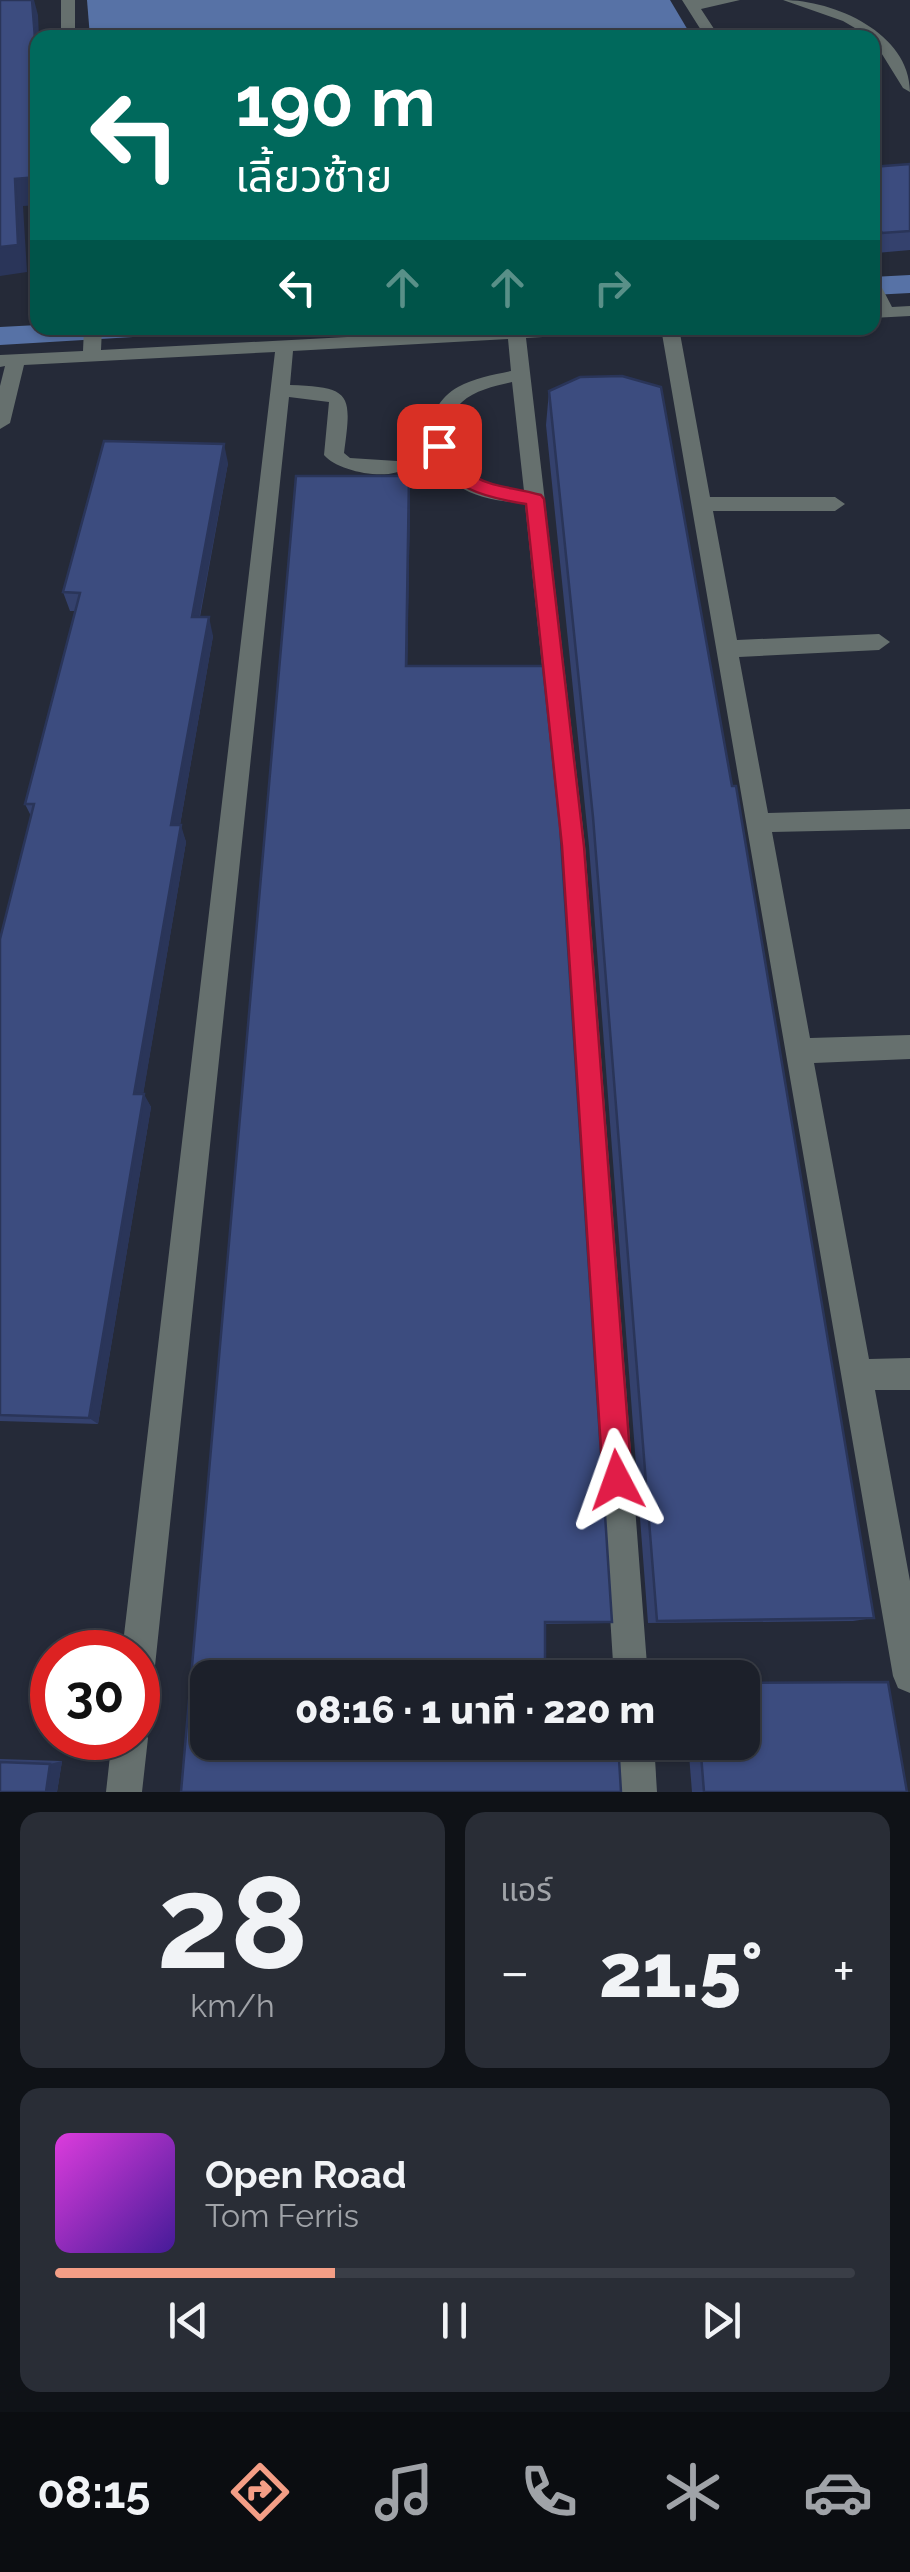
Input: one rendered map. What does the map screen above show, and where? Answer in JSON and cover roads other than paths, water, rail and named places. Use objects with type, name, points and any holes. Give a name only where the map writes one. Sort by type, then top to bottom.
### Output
[{"type":"street","points":[[68,0],[68,30]]},
{"type":"street","points":[[708,30],[691,3],[733,0]]},
{"type":"street","points":[[790,0],[848,18],[868,30]]},
{"type":"street","points":[[880,43],[910,88]]},
{"type":"street","points":[[880,313],[910,311]]},
{"type":"street","points":[[0,423],[8,360],[92,342],[285,345],[314,335]]},
{"type":"street","points":[[516,335],[573,846],[630,1660]]},
{"type":"street","points":[[671,335],[910,1676]]},
{"type":"street","points":[[142,1630],[285,345]]},
{"type":"street","points":[[521,375],[482,382],[447,404],[438,420],[439,446],[447,464],[462,480],[492,493],[534,499]]},
{"type":"street","points":[[279,390],[325,392],[337,398],[341,407],[334,454],[346,464],[397,467]]},
{"type":"street","points":[[701,504],[834,504]]},
{"type":"street","points":[[727,649],[880,642]]},
{"type":"street","points":[[758,823],[910,819]]},
{"type":"street","points":[[798,1051],[910,1047]]},
{"type":"street","points":[[855,1375],[910,1374]]},
{"type":"street","points":[[124,1792],[128,1760]]},
{"type":"street","points":[[637,1760],[639,1792]]},
{"type":"water","points":[[87,0],[670,0],[688,30],[89,30]]},
{"type":"waterway","points":[[880,286],[910,284]]},
{"type":"waterway","points":[[0,336],[30,334]]}]
